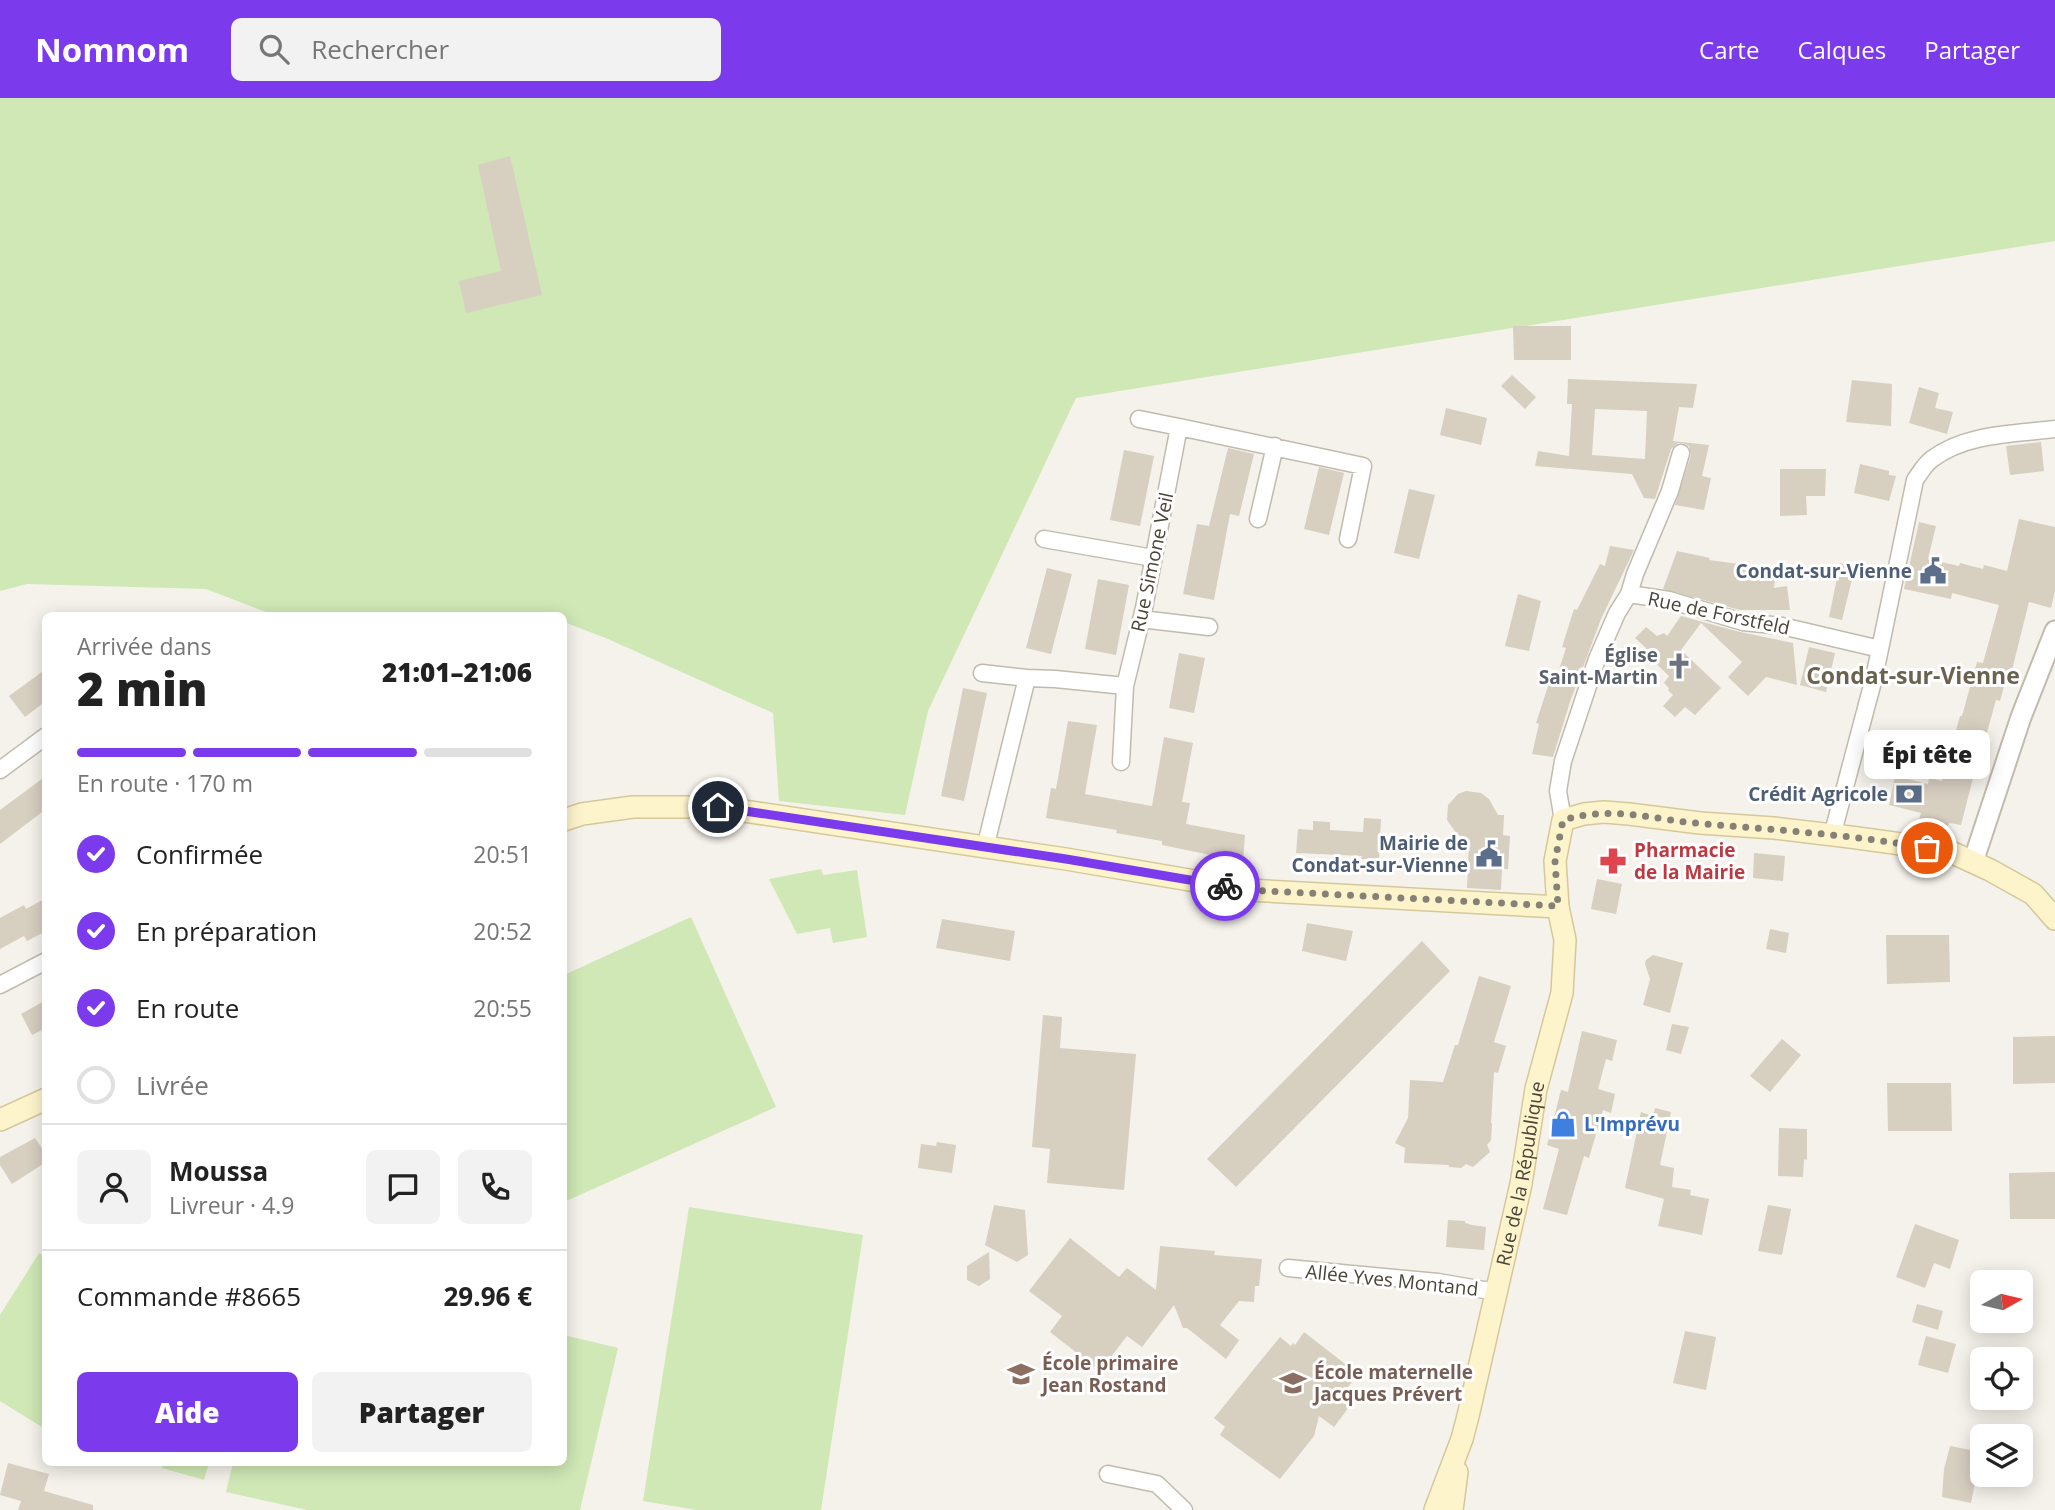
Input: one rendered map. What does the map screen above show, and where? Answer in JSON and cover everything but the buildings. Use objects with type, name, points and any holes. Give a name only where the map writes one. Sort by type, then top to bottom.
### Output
[{"type":"main road","points":[[567,819],[582,814],[633,807],[718,807],[1066,859],[1248,890],[1558,906]]},
{"type":"main road","points":[[1563,820],[1604,812],[1901,844],[1953,853],[2033,894],[2055,919]]},
{"type":"main road","name":"Rue de la République","points":[[1452,1510],[1462,1439],[1521,1185],[1536,1089],[1562,993],[1565,940],[1558,906],[1555,861],[1563,820]]},
{"type":"main road","points":[[0,1119],[42,1101]]},
{"type":"main road","name":"Rue de la République","points":[[1435,1510],[1462,1439]]},
{"type":"street","points":[[1139,419],[1363,466],[1348,539]]},
{"type":"street","name":"Rue Simone Veil","points":[[1121,762],[1125,686],[1179,427]]},
{"type":"street","points":[[1832,836],[1880,649],[1915,480],[1931,460],[1955,447],[1987,436],[2055,429]]},
{"type":"street","points":[[1258,519],[1275,446]]},
{"type":"street","points":[[1629,594],[1670,491],[1681,453]]},
{"type":"street","points":[[1044,539],[1153,558]]},
{"type":"street","name":"Rue de Forstfeld","points":[[1563,820],[1558,791],[1563,761],[1597,659],[1617,613],[1629,594],[1669,600],[1743,622],[1782,626],[1880,649]]},
{"type":"street","points":[[1141,619],[1209,627]]},
{"type":"street","points":[[1973,862],[2021,717],[2055,631]]},
{"type":"street","points":[[982,673],[1125,686]]},
{"type":"street","points":[[985,848],[1027,678]]},
{"type":"street","points":[[0,770],[42,739]]},
{"type":"street","points":[[0,985],[42,963]]},
{"type":"street","name":"Allée Yves Montand","points":[[1288,1268],[1438,1282],[1496,1292]]},
{"type":"street","points":[[1108,1474],[1157,1484],[1184,1510]]},
{"type":"green space","points":[[0,98],[2055,98],[2055,241],[1076,398],[928,711],[905,815],[779,801],[773,713],[567,623],[567,612],[266,612],[206,589],[27,584],[0,591]]},
{"type":"green space","points":[[821,869],[823,875],[857,870],[867,937],[833,943],[830,928],[797,934],[769,879]]},
{"type":"green space","points":[[691,917],[776,1107],[567,1201],[567,974]]},
{"type":"green space","points":[[689,1207],[863,1235],[821,1510],[697,1510],[643,1501]]},
{"type":"green space","points":[[39,1253],[42,1255],[42,1427],[0,1401],[0,1315]]},
{"type":"green space","points":[[567,1336],[618,1348],[580,1510],[307,1510],[226,1492],[232,1466],[567,1466]]},
{"type":"green space","points":[[162,1466],[208,1466],[204,1480]]},
{"type":"way so far","points":[[1225,886],[1248,890],[1558,906],[1555,861],[1563,820],[1604,812],[1774,828],[1927,848]]},
{"type":"place","name":"Condat-sur-Vienne","points":[[1933,571]]},
{"type":"place","name":"Église Saint-Martin","points":[[1679,666]]},
{"type":"place","name":"Crédit Agricole","points":[[1909,794]]},
{"type":"place","name":"Épi tête","points":[[1927,848]]},
{"type":"place","name":"Mairie de Condat-sur-Vienne","points":[[1489,854]]},
{"type":"place","name":"Pharmacie de la Mairie","points":[[1613,861]]},
{"type":"place","name":"L'Imprévu","points":[[1563,1124]]},
{"type":"place","name":"École primaire Jean Rostand","points":[[1021,1374]]},
{"type":"place","name":"École maternelle Jacques Prévert","points":[[1293,1383]]},
{"type":"district","name":"Condat-sur-Vienne","points":[[1913,676]]},
{"type":"route","points":[[718,807],[906,834],[1225,886]]}]
